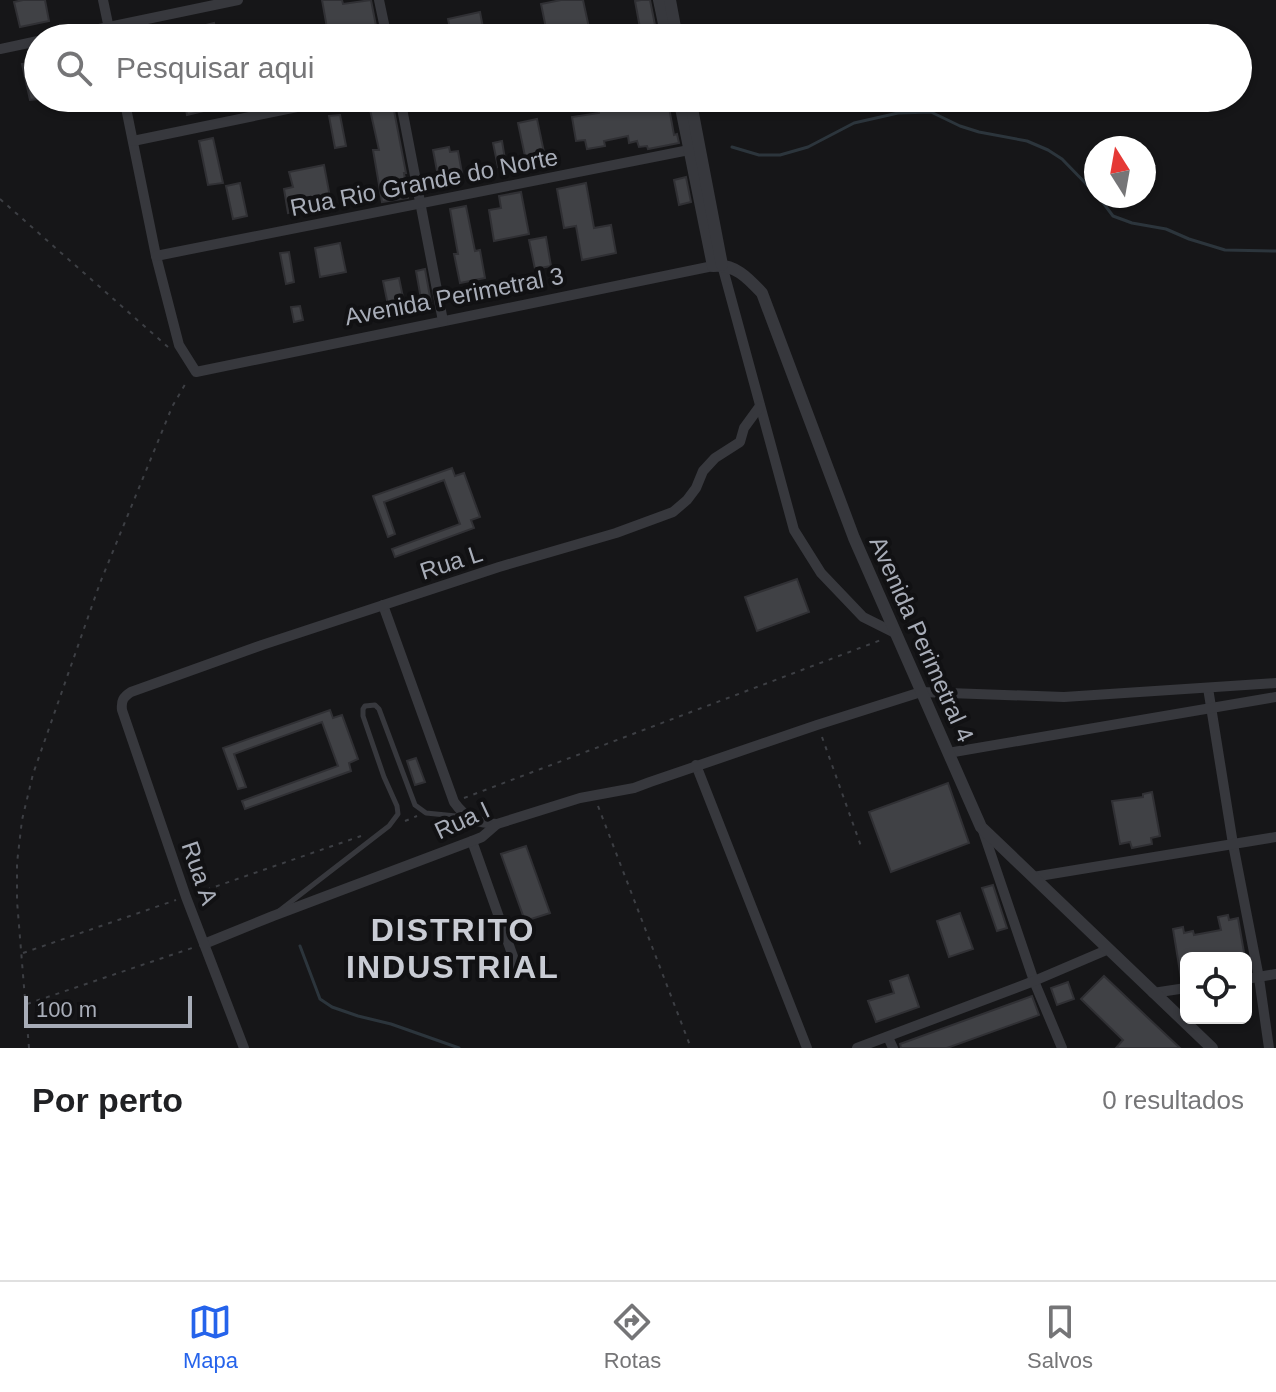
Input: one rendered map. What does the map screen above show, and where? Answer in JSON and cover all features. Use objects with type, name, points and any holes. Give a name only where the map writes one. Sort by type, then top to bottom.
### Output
[{"type":"street","points":[[103,0],[108,24]]},
{"type":"street","points":[[145,24],[238,0]]},
{"type":"street","points":[[379,0],[384,24]]},
{"type":"street","points":[[659,0],[668,24]]},
{"type":"street","points":[[670,0],[671,24]]},
{"type":"street","points":[[0,49],[24,44]]},
{"type":"street","points":[[127,112],[156,256],[179,345],[196,372]]},
{"type":"street","points":[[133,141],[273,112]]},
{"type":"street","points":[[403,112],[443,321]]},
{"type":"street","points":[[683,112],[695,148]]},
{"type":"street","points":[[691,112],[695,148],[718,266],[794,530],[821,573],[863,617],[897,634]]},
{"type":"street","name":"Rua Rio Grande do Norte","points":[[156,256],[695,148]]},
{"type":"street","name":"Avenida Perimetral 3","points":[[196,372],[718,266]]},
{"type":"street","name":"Avenida Perimetral 4","points":[[718,266],[742,273],[762,293],[876,592],[981,827],[1034,981],[1062,1048]]},
{"type":"street","name":"Rua L","points":[[122,710],[121,701],[131,692],[207,663],[499,567],[616,533],[673,512],[687,500],[703,471],[715,458],[740,442],[744,428],[760,406]]},
{"type":"street","points":[[383,605],[454,802],[475,822],[497,824]]},
{"type":"street","name":"Rua I","points":[[204,944],[482,837],[497,824],[593,794],[634,788],[921,692],[1064,697],[1276,683]]},
{"type":"street","points":[[1208,688],[1269,1048]]},
{"type":"street","points":[[948,753],[1276,697]]},
{"type":"street","name":"Rua A","points":[[122,710],[244,1048]]},
{"type":"street","points":[[696,765],[807,1048]]},
{"type":"street","points":[[981,827],[1212,1048]]},
{"type":"street","points":[[1033,877],[1276,837]]},
{"type":"street","points":[[472,841],[516,965]]},
{"type":"street","points":[[857,1048],[1109,949]]},
{"type":"street","points":[[1252,979],[1276,974]]},
{"type":"street","points":[[1153,993],[1180,989]]},
{"type":"street","points":[[888,1037],[893,1048]]},
{"type":"lane","points":[[273,916],[389,826],[398,814],[363,716],[365,706],[375,705],[379,709],[415,805],[426,813],[467,817]]},
{"type":"path","points":[[0,199],[174,352]]},
{"type":"path","points":[[29,1048],[17,901],[17,863],[22,820],[33,774],[100,583],[172,407],[196,372]]},
{"type":"path","points":[[817,725],[862,849]]},
{"type":"path","points":[[593,794],[691,1048]]},
{"type":"path","points":[[26,1004],[204,944]]},
{"type":"building","points":[[45,0],[49,21],[20,27],[14,2]]},
{"type":"building","points":[[322,0],[342,0],[343,4],[371,0],[376,24],[326,24]]},
{"type":"building","points":[[583,0],[588,24],[545,24],[541,4]]},
{"type":"building","points":[[650,0],[655,24],[639,24],[635,1]]},
{"type":"building","points":[[480,12],[482,24],[449,24],[448,19]]},
{"type":"building","points":[[371,112],[394,112],[408,198],[382,202],[373,150],[379,150]]},
{"type":"building","points":[[670,112],[674,135],[677,134],[679,143],[648,149],[647,146],[639,147],[637,141],[629,143],[628,136],[604,141],[605,146],[587,149],[585,140],[576,141],[572,117],[599,113]]},
{"type":"building","points":[[340,115],[346,146],[335,148],[329,116]]},
{"type":"building","points":[[537,119],[545,157],[526,161],[518,123]]},
{"type":"building","points":[[213,138],[223,183],[208,185],[199,141]]},
{"type":"building","points":[[502,141],[506,165],[498,167],[493,143]]},
{"type":"building","points":[[449,147],[450,152],[458,151],[462,173],[445,176],[444,170],[437,171],[433,150]]},
{"type":"building","points":[[324,165],[330,197],[315,200],[317,207],[288,213],[284,189],[293,187],[289,172]]},
{"type":"building","points":[[686,177],[691,202],[679,205],[674,180]]},
{"type":"building","points":[[240,183],[247,216],[233,219],[226,186]]},
{"type":"building","points":[[586,183],[594,228],[611,225],[616,253],[582,260],[576,226],[564,228],[557,189]]},
{"type":"building","points":[[521,192],[529,234],[494,241],[489,210],[501,208],[499,196]]},
{"type":"building","points":[[466,206],[475,251],[480,250],[485,278],[460,283],[450,209]]},
{"type":"building","points":[[546,237],[551,266],[535,269],[529,240]]},
{"type":"building","points":[[340,243],[346,272],[320,277],[315,248]]},
{"type":"building","points":[[289,252],[294,282],[286,284],[280,253]]},
{"type":"building","points":[[425,269],[432,308],[423,310],[416,271]]},
{"type":"building","points":[[399,278],[404,302],[388,305],[383,281]]},
{"type":"building","points":[[300,306],[303,320],[294,322],[291,307]]},
{"type":"building","points":[[452,468],[455,476],[464,473],[480,517],[471,520],[474,528],[395,557],[392,549],[460,524],[444,480],[384,502],[395,534],[388,537],[373,496]]},
{"type":"building","points":[[797,579],[809,612],[757,631],[745,597]]},
{"type":"building","points":[[330,710],[333,718],[342,715],[358,759],[349,763],[351,771],[245,809],[242,801],[338,766],[322,722],[234,754],[246,787],[238,789],[223,748]]},
{"type":"building","points":[[416,758],[425,782],[415,785],[407,761]]},
{"type":"building","points":[[948,783],[969,843],[891,872],[869,812]]},
{"type":"building","points":[[1152,792],[1160,836],[1151,838],[1152,844],[1132,848],[1130,842],[1120,844],[1112,801],[1143,797],[1143,794]]},
{"type":"building","points":[[526,846],[550,913],[525,921],[501,854]]},
{"type":"building","points":[[993,885],[1007,928],[997,931],[982,888]]},
{"type":"building","points":[[960,913],[973,949],[949,957],[937,921]]},
{"type":"building","points":[[1228,915],[1229,920],[1238,918],[1244,952],[1180,952],[1180,972],[1173,929],[1183,927],[1184,933],[1193,931],[1194,935],[1221,930],[1218,917]]},
{"type":"building","points":[[908,975],[919,1007],[876,1022],[868,1001],[894,993],[890,981]]},
{"type":"building","points":[[1104,976],[1180,1048],[1116,1048],[1123,1040],[1081,999]]},
{"type":"building","points":[[1068,982],[1074,999],[1057,1005],[1051,988]]},
{"type":"building","points":[[1032,996],[1039,1015],[947,1048],[901,1048],[900,1044]]},
{"type":"waterway","points":[[732,147],[759,155],[780,155],[808,147],[854,123],[898,113],[931,112],[960,126],[1027,141],[1048,150],[1062,159],[1084,182]]},
{"type":"waterway","points":[[1107,208],[1113,216],[1132,223],[1166,229],[1225,250],[1276,251]]},
{"type":"waterway","points":[[300,946],[320,999],[332,1007],[459,1048]]},
{"type":"district","name":"DISTRITO INDUSTRIAL","points":[[453,948]]}]
